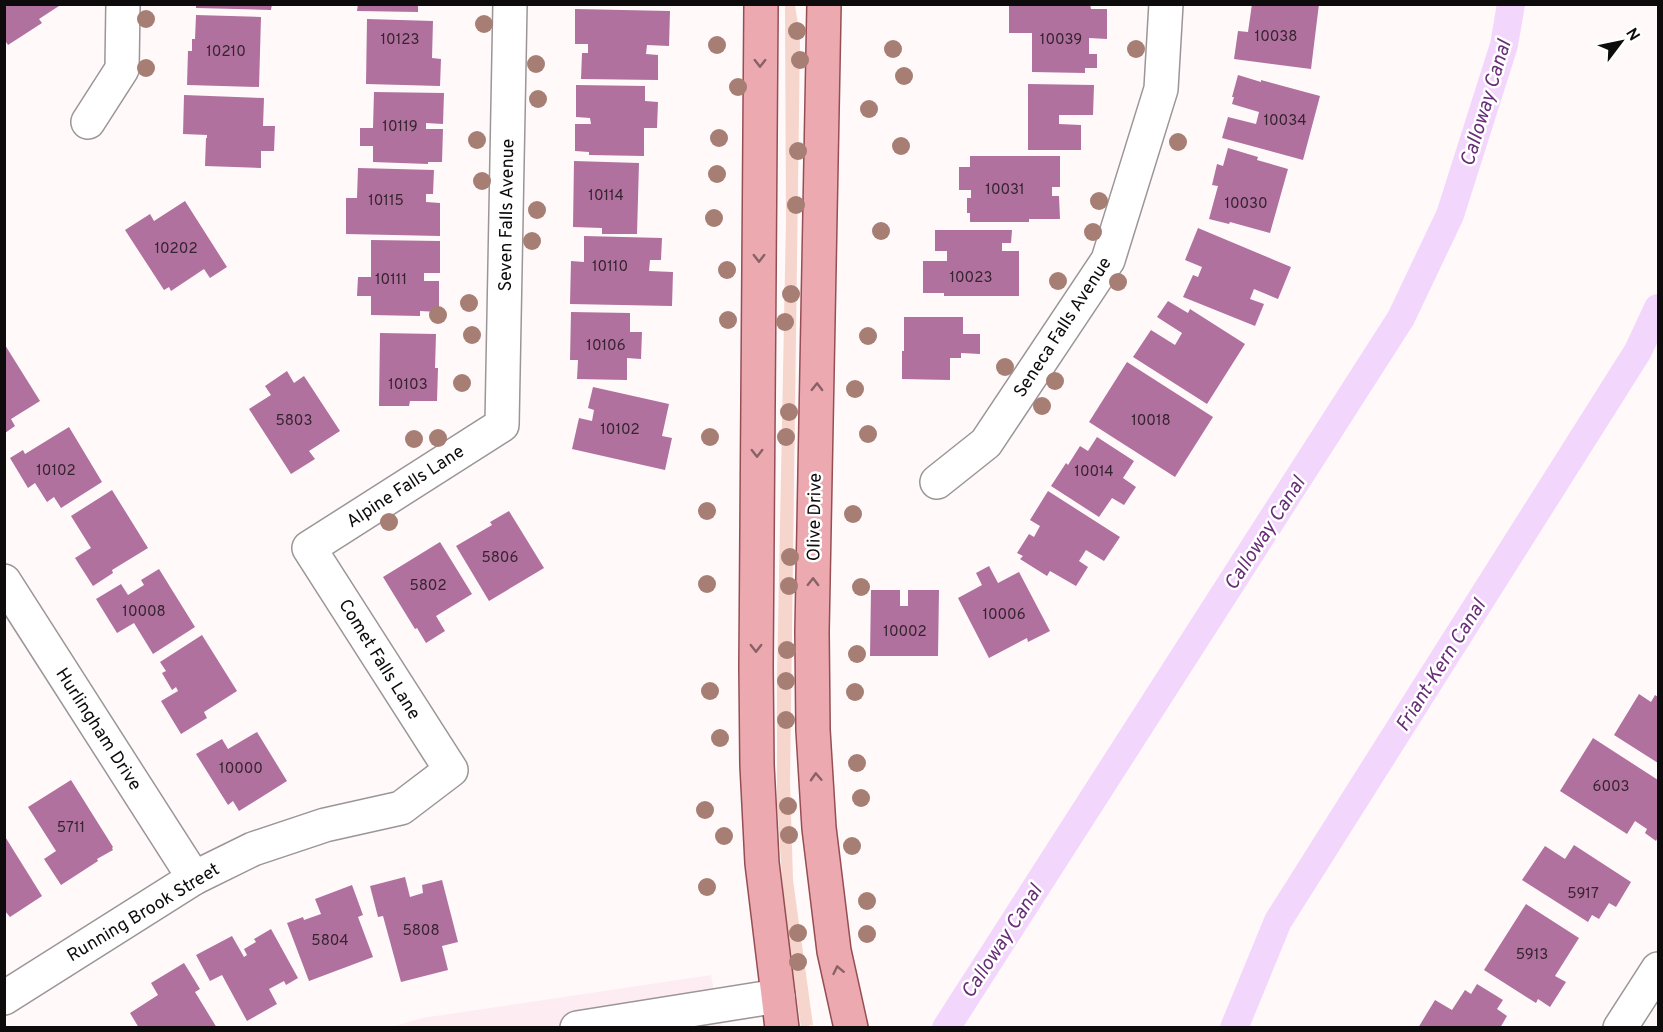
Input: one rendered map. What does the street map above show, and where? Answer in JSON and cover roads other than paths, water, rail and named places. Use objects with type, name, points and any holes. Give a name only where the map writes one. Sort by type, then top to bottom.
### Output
[{"type":"main road","points":[[761,4],[756,765],[762,863],[780,1012]]},
{"type":"main road","name":"Olive Drive","points":[[824,4],[813,730],[819,828],[834,951],[851,1028]]},
{"type":"street","points":[[88,122],[122,69],[123,4]]},
{"type":"street","name":"Seven Falls Avenue","points":[[502,424],[510,4]]},
{"type":"street","name":"Seneca Falls Avenue","points":[[937,482],[986,443],[1108,260],[1161,89],[1166,4]]},
{"type":"street","name":"Alpine Falls Lane","points":[[309,548],[502,424]]},
{"type":"street","name":"Comet Falls Lane","points":[[309,548],[451,770]]},
{"type":"street","name":"Hurlingham Drive","points":[[4,581],[194,878]]},
{"type":"street","name":"Running Brook Street","points":[[4,998],[194,878],[253,849],[325,825],[401,808],[451,770]]},
{"type":"street","points":[[1620,1028],[1659,969]]},
{"type":"street","points":[[589,1026],[780,1012]]},
{"type":"waterway","name":"Calloway Canal","points":[[946,1028],[1401,318],[1450,215],[1504,45],[1511,4]]},
{"type":"waterway","name":"Friant-Kern Canal","points":[[1234,1028],[1278,921],[1638,351],[1658,308]]}]
